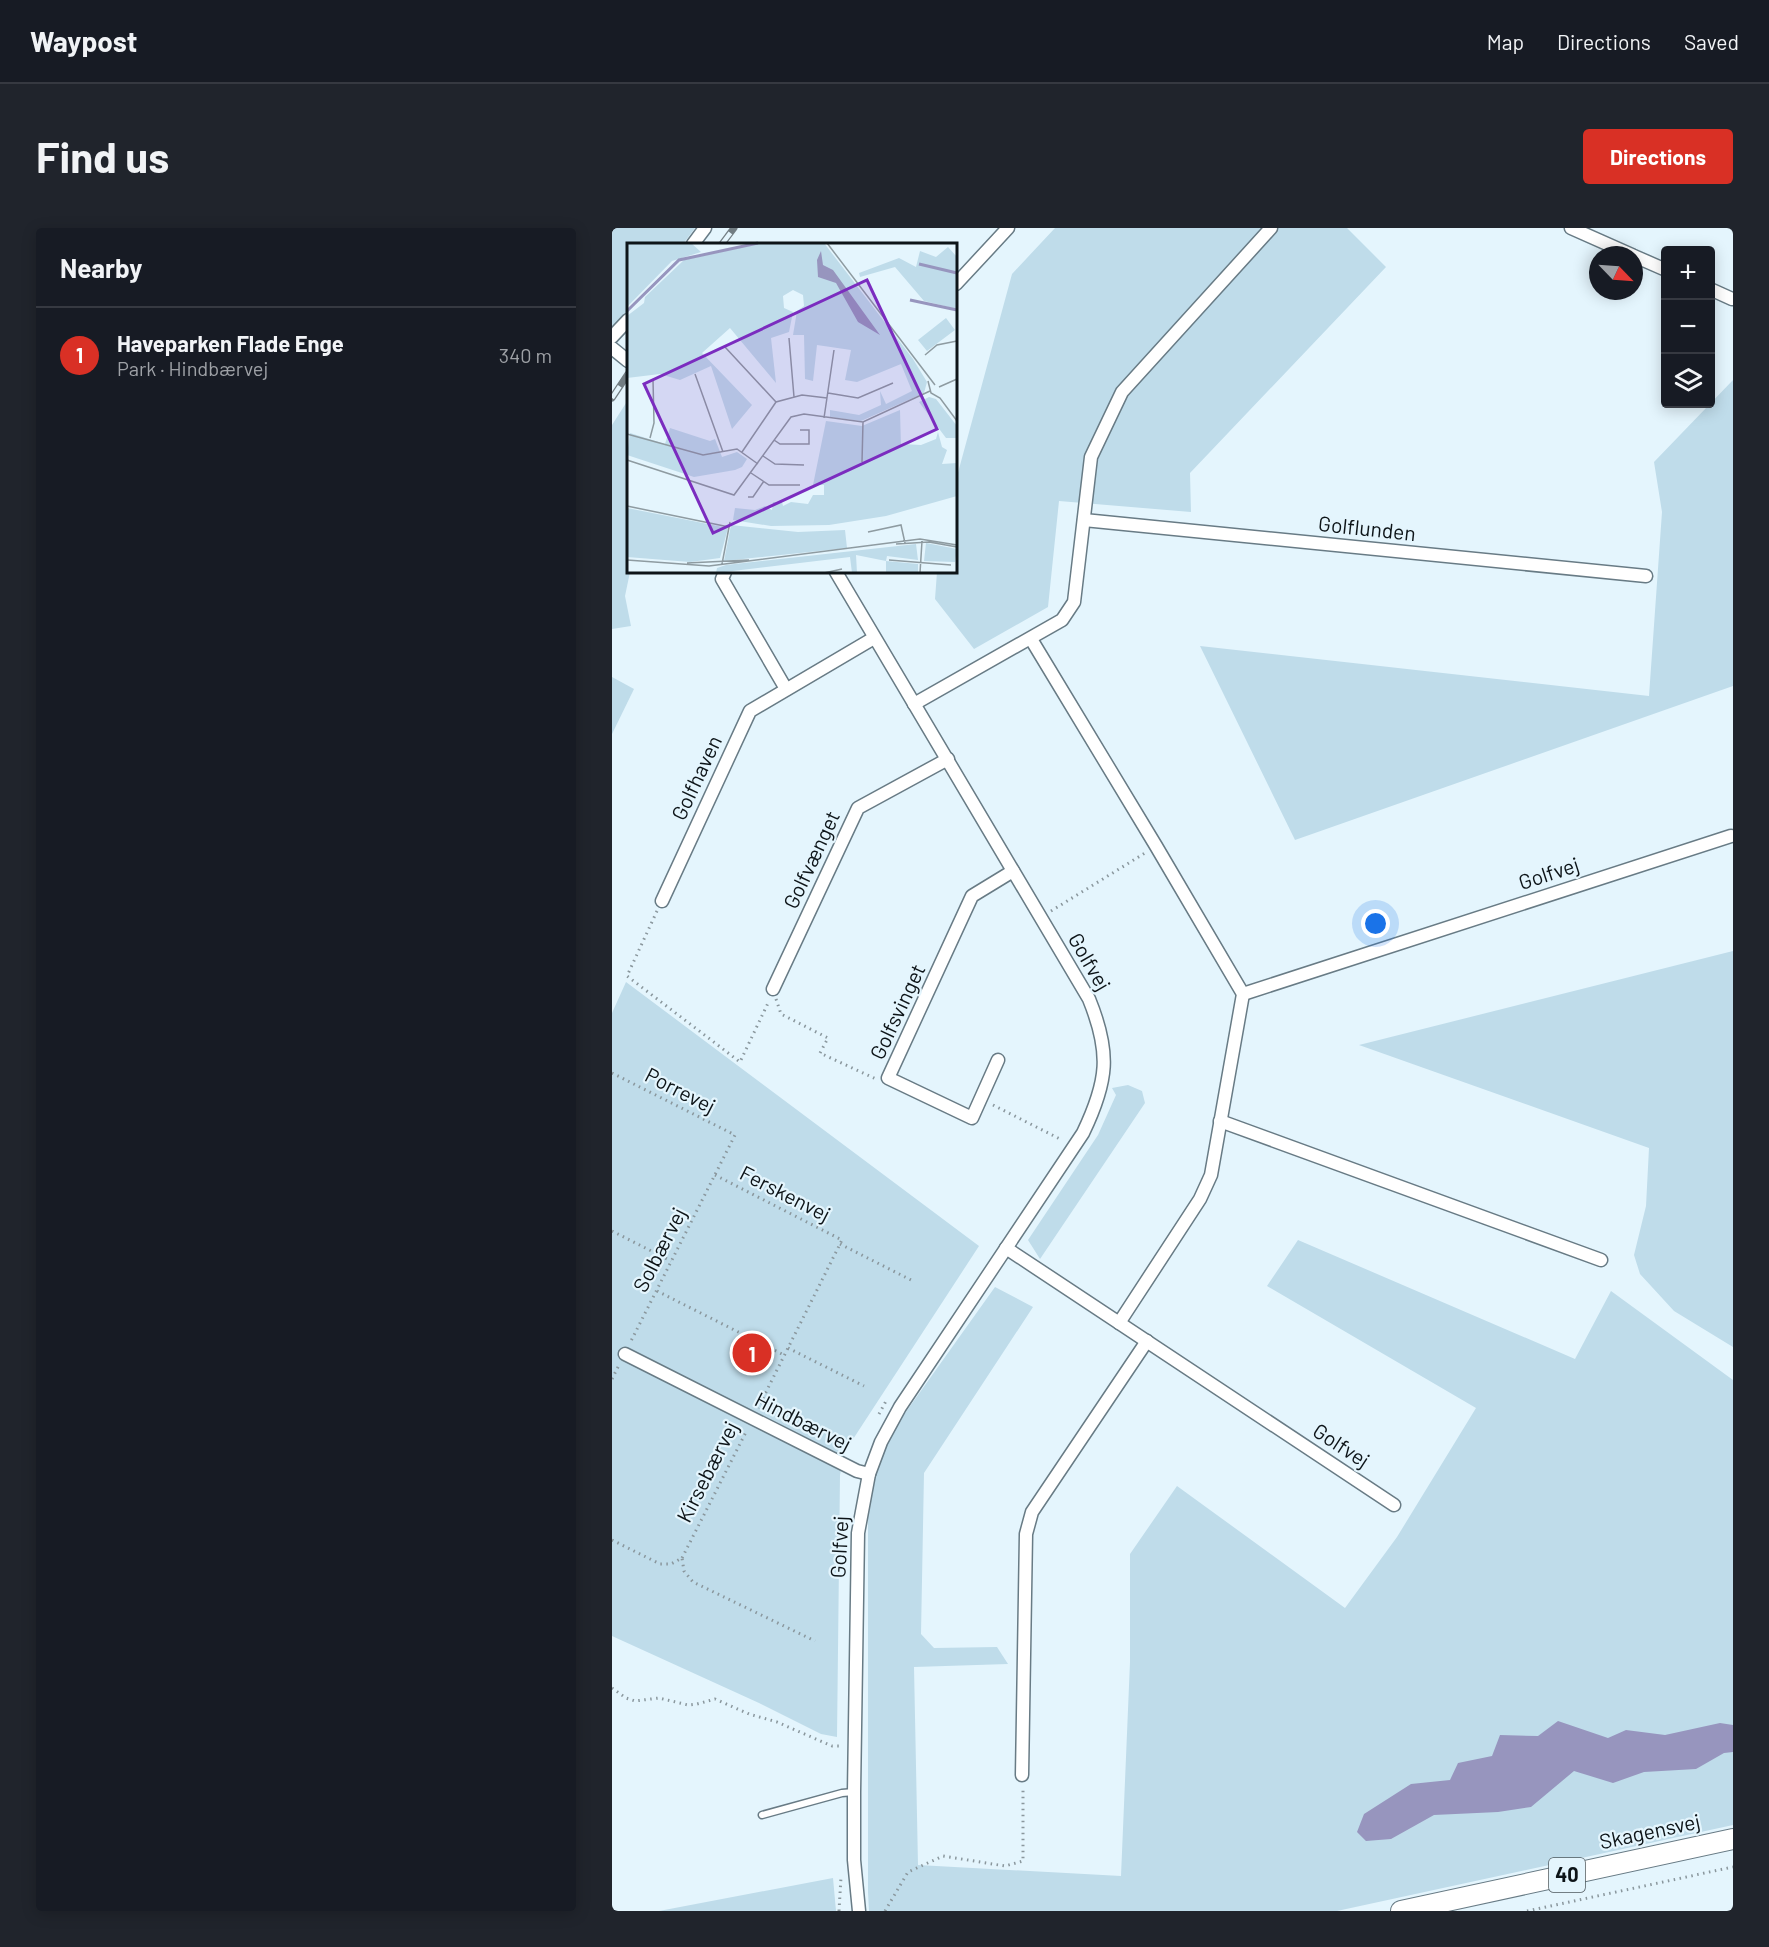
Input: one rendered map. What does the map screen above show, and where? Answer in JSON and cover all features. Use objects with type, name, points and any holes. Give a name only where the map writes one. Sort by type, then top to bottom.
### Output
[{"type":"main road","name":"Skagensvej","points":[[1401,1911],[1733,1839]]},
{"type":"street","points":[[694,243],[705,228]]},
{"type":"street","points":[[957,283],[1008,228]]},
{"type":"street","points":[[914,704],[1062,620],[1074,602],[1091,457],[1122,392],[1271,228]]},
{"type":"street","points":[[1571,228],[1612,246]]},
{"type":"street","points":[[1643,260],[1661,268]]},
{"type":"street","points":[[1715,291],[1732,299]]},
{"type":"street","points":[[612,337],[627,321]]},
{"type":"street","points":[[612,348],[627,360]]},
{"type":"street","name":"Golflunden","points":[[1084,520],[1646,576]]},
{"type":"street","points":[[725,573],[722,579],[786,689]]},
{"type":"street","name":"Golfvej","points":[[837,573],[1089,999],[1099,1024],[1104,1046],[1102,1086],[1095,1109],[1083,1133],[900,1407],[881,1442],[869,1474],[858,1533],[854,1792],[856,1887],[859,1911]]},
{"type":"street","name":"Golfhaven","points":[[662,901],[750,711],[874,638]]},
{"type":"street","points":[[1031,639],[1243,994],[1211,1175],[1200,1199],[1119,1323]]},
{"type":"street","name":"Golfvænget","points":[[773,989],[858,808],[948,759]]},
{"type":"street","name":"Golfvej","points":[[1243,994],[1731,836]]},
{"type":"street","name":"Golfsvinget","points":[[998,1060],[972,1118],[888,1078],[972,896],[1013,871]]},
{"type":"street","points":[[1220,1121],[1601,1260]]},
{"type":"street","name":"Golfvej","points":[[1006,1248],[1394,1505]]},
{"type":"street","points":[[1023,1775],[1026,1534],[1032,1512],[1147,1341]]},
{"type":"street","name":"Hindbærvej","points":[[625,1354],[857,1472],[869,1474]]},
{"type":"street","name":"Golfvej","points":[[853,1911],[856,1887]]},
{"type":"lane","points":[[762,1815],[842,1792],[854,1792]]},
{"type":"path","points":[[1040,917],[1156,846]]},
{"type":"path","points":[[662,901],[627,976],[740,1062],[773,989]]},
{"type":"path","points":[[773,989],[781,1014],[828,1038],[820,1053],[880,1081],[888,1078]]},
{"type":"path","name":"Porrevej","points":[[612,1073],[735,1135]]},
{"type":"path","points":[[980,1099],[1062,1140],[1068,1131]]},
{"type":"path","name":"Solbærvej","points":[[612,1379],[735,1135]]},
{"type":"path","name":"Ferskenvej","points":[[715,1175],[842,1240]]},
{"type":"path","points":[[612,1231],[671,1261]]},
{"type":"path","name":"Kirsebærvej","points":[[682,1558],[842,1240]]},
{"type":"path","points":[[840,1244],[911,1280]]},
{"type":"path","points":[[657,1290],[784,1355]]},
{"type":"path","points":[[788,1348],[864,1386]]},
{"type":"path","points":[[879,1415],[890,1397]]},
{"type":"path","points":[[612,1540],[660,1564],[671,1564],[682,1558],[684,1571],[693,1581],[815,1641]]},
{"type":"path","points":[[612,1688],[626,1698],[635,1701],[659,1698],[688,1705],[715,1699],[749,1714],[777,1722],[822,1743],[842,1746]]},
{"type":"path","points":[[885,1911],[908,1872],[943,1856],[1005,1866],[1023,1861],[1023,1775]]},
{"type":"path","points":[[1527,1911],[1733,1867]]},
{"type":"path","points":[[839,1911],[841,1872]]},
{"type":"shaded area","points":[[612,228],[695,228],[684,243],[627,243],[627,312],[612,330]]},
{"type":"shaded area","points":[[1055,228],[1347,228],[1386,267],[1190,473],[1191,512],[1059,501],[1048,607],[974,649],[935,599],[937,573],[957,573],[957,476],[1012,274]]},
{"type":"shaded area","points":[[1733,380],[1733,686],[1295,840],[1200,646],[1649,696],[1662,512],[1654,462],[1706,408],[1715,408],[1715,399]]},
{"type":"shaded area","points":[[627,402],[627,573],[630,573],[625,596],[631,626],[612,629],[612,425]]},
{"type":"shaded area","points":[[612,677],[634,689],[612,734]]},
{"type":"shaded area","points":[[1733,951],[1733,1347],[1674,1311],[1640,1274],[1634,1255],[1646,1206],[1649,1148],[1359,1045]]},
{"type":"shaded area","points":[[626,982],[979,1246],[844,1453],[840,1475],[837,1737],[821,1734],[612,1636],[612,1013]]},
{"type":"shaded area","points":[[1128,1085],[1142,1091],[1145,1103],[1040,1259],[1028,1240],[1098,1135],[1116,1095],[1112,1088]]},
{"type":"shaded area","points":[[1298,1240],[1575,1359],[1611,1291],[1733,1380],[1733,1825],[1337,1911],[869,1911],[868,1507],[876,1467],[888,1437],[995,1287],[1033,1307],[924,1473],[921,1634],[934,1648],[997,1647],[1008,1664],[914,1667],[918,1865],[1121,1876],[1130,1662],[1130,1554],[1177,1486],[1345,1608],[1397,1537],[1476,1408],[1267,1286]]},
{"type":"shaded area","points":[[833,1878],[836,1911],[659,1911]]},
{"type":"water","points":[[1558,1721],[1608,1738],[1626,1730],[1665,1735],[1720,1723],[1733,1725],[1733,1752],[1724,1753],[1696,1769],[1644,1772],[1613,1783],[1574,1771],[1531,1807],[1498,1812],[1434,1815],[1391,1839],[1366,1841],[1357,1832],[1364,1814],[1411,1784],[1450,1780],[1458,1763],[1492,1756],[1500,1735],[1538,1736]]},
{"type":"railway","points":[[723,243],[734,228]]},
{"type":"railway","points":[[612,398],[627,376]]},
{"type":"place","name":"Haveparken Flade Enge","points":[[752,1353]]}]
